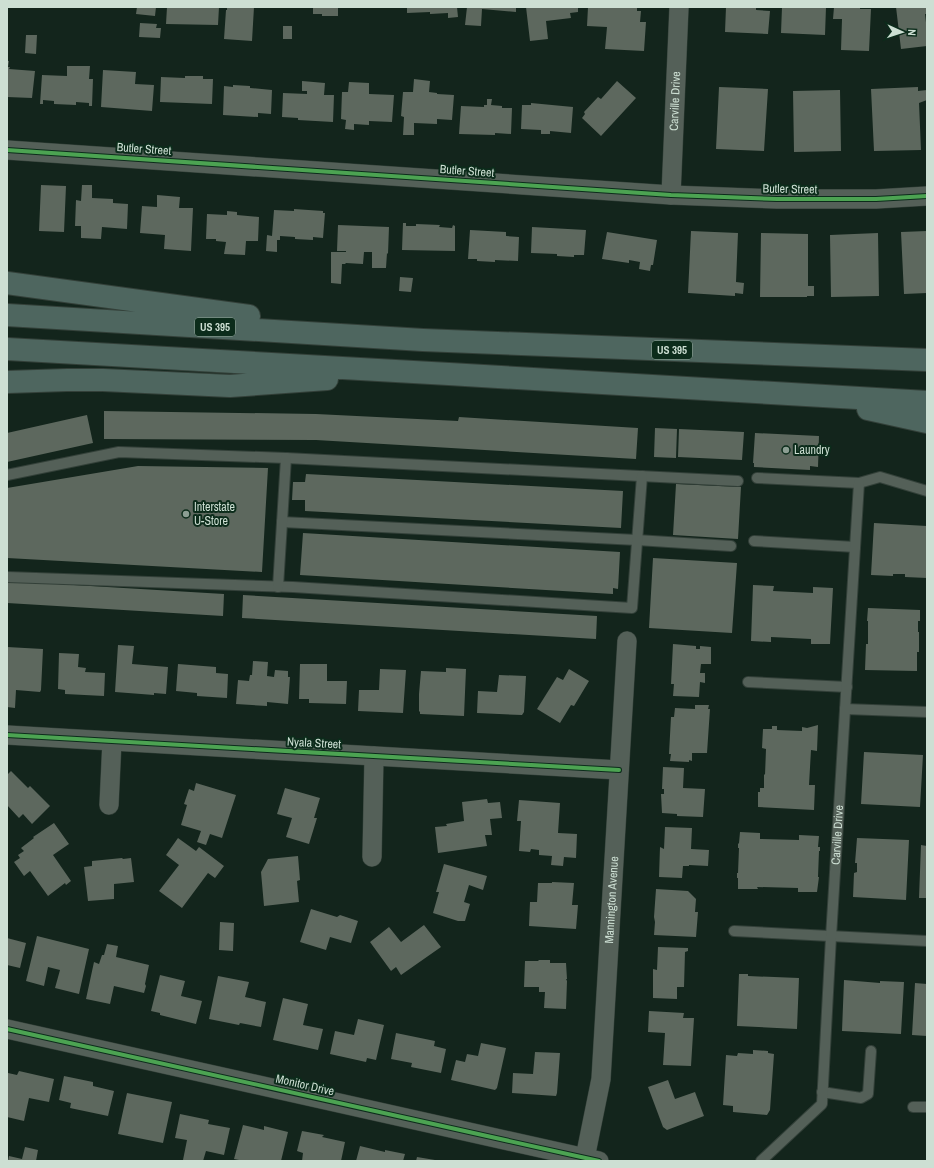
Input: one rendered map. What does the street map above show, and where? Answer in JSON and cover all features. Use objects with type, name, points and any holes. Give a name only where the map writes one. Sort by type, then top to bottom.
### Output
[{"type":"highway","points":[[7,283],[423,340]]},
{"type":"highway","name":"US 395","points":[[7,315],[423,340],[927,360]]},
{"type":"highway","points":[[7,349],[927,402]]},
{"type":"highway","points":[[7,382],[103,380],[230,386],[422,372]]},
{"type":"highway","points":[[800,395],[927,422]]},
{"type":"street","name":"Carville Drive","points":[[671,195],[679,7]]},
{"type":"street","name":"Butler Street","points":[[7,150],[671,195],[777,199],[876,199],[927,196]]},
{"type":"street","name":"Mannington Avenue","points":[[592,1159],[601,1079],[627,641]]},
{"type":"street","name":"Nyala Street","points":[[7,735],[619,770]]},
{"type":"street","points":[[109,805],[112,741]]},
{"type":"street","points":[[372,857],[374,756]]},
{"type":"street","name":"Monitor Drive","points":[[7,1029],[592,1159]]},
{"type":"lane","points":[[7,476],[119,452],[286,458],[738,481]]},
{"type":"lane","points":[[278,587],[286,458]]},
{"type":"lane","points":[[7,577],[278,587],[632,608],[642,476]]},
{"type":"lane","points":[[757,478],[859,483],[880,477],[927,491]]},
{"type":"lane","name":"Carville Drive","points":[[761,1161],[822,1104],[859,483]]},
{"type":"lane","points":[[282,522],[731,546]]},
{"type":"lane","points":[[754,541],[855,547]]},
{"type":"lane","points":[[748,682],[847,687]]},
{"type":"lane","points":[[846,708],[927,712]]},
{"type":"lane","points":[[734,931],[927,941]]},
{"type":"lane","points":[[822,1092],[861,1098],[868,1094],[871,1051]]},
{"type":"lane","points":[[913,1107],[927,1107]]},
{"type":"building","points":[[137,7],[156,7],[155,16],[136,14]]},
{"type":"building","points":[[167,7],[219,7],[218,25],[166,24]]},
{"type":"building","points":[[227,7],[254,7],[252,41],[224,39]]},
{"type":"building","points":[[313,7],[338,7],[338,16],[322,16],[322,14],[313,14]]},
{"type":"building","points":[[407,7],[457,7],[458,17],[448,18],[448,13],[407,13]]},
{"type":"building","points":[[467,7],[516,7],[516,12],[482,9],[481,26],[465,25]]},
{"type":"building","points":[[526,7],[578,7],[578,12],[570,13],[571,18],[546,21],[548,39],[530,41]]},
{"type":"building","points":[[588,7],[637,7],[637,11],[641,11],[640,22],[646,22],[644,51],[605,49],[607,27],[587,26]]},
{"type":"building","points":[[726,7],[756,7],[756,10],[770,11],[768,34],[725,32]]},
{"type":"building","points":[[782,7],[826,7],[825,35],[781,33]]},
{"type":"building","points":[[834,7],[860,7],[860,9],[871,9],[869,51],[841,50],[842,19],[833,19]]},
{"type":"building","points":[[896,7],[927,7],[927,14],[925,14],[927,46],[901,49]]},
{"type":"building","points":[[140,23],[157,24],[156,28],[161,28],[160,38],[139,37]]},
{"type":"building","points":[[283,26],[292,26],[292,39],[283,39]]},
{"type":"building","points":[[26,35],[37,35],[36,54],[25,53]]},
{"type":"building","points":[[7,61],[9,61],[9,69],[35,71],[32,98],[7,97]]},
{"type":"building","points":[[67,66],[90,66],[89,79],[93,79],[92,106],[89,106],[89,103],[76,102],[76,105],[54,104],[54,101],[43,100],[43,104],[40,104],[42,75],[67,76]]},
{"type":"building","points":[[103,70],[136,72],[135,84],[154,85],[152,111],[101,107]]},
{"type":"building","points":[[185,76],[203,76],[203,79],[213,79],[212,104],[160,102],[161,77],[185,78]]},
{"type":"building","points":[[414,79],[430,81],[429,92],[454,95],[452,120],[437,119],[437,124],[414,123],[414,135],[403,135],[404,117],[401,116],[403,92],[413,92]]},
{"type":"building","points":[[302,81],[325,83],[324,95],[334,95],[333,122],[298,120],[298,118],[282,117],[283,93],[307,94],[307,91],[302,91]]},
{"type":"building","points":[[617,81],[636,98],[601,136],[582,118],[585,114],[584,112],[598,97],[601,99]]},
{"type":"building","points":[[349,82],[369,83],[369,94],[394,95],[392,122],[369,121],[369,125],[354,124],[354,130],[345,129],[346,120],[341,119],[342,92],[348,92]]},
{"type":"building","points":[[233,85],[272,90],[271,114],[258,113],[258,117],[223,115],[224,86],[233,87]]},
{"type":"building","points":[[719,87],[768,89],[764,151],[716,149]]},
{"type":"building","points":[[918,87],[918,91],[927,90],[927,100],[919,103],[921,150],[874,151],[871,89]]},
{"type":"building","points":[[840,90],[841,151],[794,152],[793,91]]},
{"type":"building","points":[[487,99],[492,99],[491,105],[502,106],[502,108],[512,108],[511,134],[459,134],[461,106],[484,107],[484,105],[487,105]]},
{"type":"building","points":[[531,103],[573,107],[571,133],[550,131],[550,134],[541,134],[541,130],[521,129],[522,105],[531,105]]},
{"type":"building","points":[[41,185],[66,186],[64,232],[39,231]]},
{"type":"building","points":[[82,185],[92,185],[92,198],[113,199],[113,203],[128,204],[127,229],[102,227],[101,239],[81,238],[81,226],[75,226],[76,200],[81,201]]},
{"type":"building","points":[[157,195],[180,197],[179,208],[193,208],[191,251],[164,249],[165,235],[140,233],[142,206],[157,207]]},
{"type":"building","points":[[294,209],[323,211],[323,213],[325,213],[323,238],[313,237],[313,240],[280,236],[280,240],[277,240],[277,252],[266,251],[267,235],[272,236],[274,210],[294,211]]},
{"type":"building","points":[[227,211],[237,212],[237,215],[259,217],[258,241],[246,241],[245,255],[224,254],[226,242],[216,241],[216,239],[206,239],[207,214],[227,215]]},
{"type":"building","points":[[403,223],[406,223],[406,226],[416,226],[416,224],[440,225],[439,227],[452,228],[453,225],[455,226],[455,251],[402,250]]},
{"type":"building","points":[[338,225],[389,227],[386,268],[372,268],[372,252],[364,252],[363,264],[342,264],[341,284],[331,283],[331,252],[346,252],[337,251]]},
{"type":"building","points":[[532,227],[586,230],[584,255],[574,255],[574,257],[557,256],[557,254],[531,253]]},
{"type":"building","points":[[470,230],[506,232],[506,236],[519,237],[518,261],[495,260],[495,262],[468,259]]},
{"type":"building","points":[[691,231],[738,233],[736,282],[744,283],[743,294],[735,293],[735,296],[688,293]]},
{"type":"building","points":[[927,231],[927,293],[904,294],[901,232]]},
{"type":"building","points":[[607,232],[657,240],[653,265],[651,265],[650,271],[639,269],[640,262],[629,260],[629,263],[602,259]]},
{"type":"building","points":[[761,233],[808,234],[808,286],[814,286],[814,296],[760,297]]},
{"type":"building","points":[[878,233],[879,296],[831,297],[830,235]]},
{"type":"building","points":[[400,277],[413,278],[411,292],[399,291]]},
{"type":"building","points":[[104,411],[316,414],[458,421],[459,417],[638,428],[636,459],[316,440],[104,439]]},
{"type":"building","points":[[87,415],[93,443],[7,462],[7,433]]},
{"type":"building","points":[[655,428],[677,429],[676,458],[654,457]]},
{"type":"building","points":[[679,429],[744,432],[742,460],[678,457]]},
{"type":"building","name":"Laundry","points":[[755,433],[819,436],[818,467],[810,466],[810,470],[754,467]]},
{"type":"building","points":[[138,466],[268,468],[262,572],[7,558],[7,488]]},
{"type":"building","points":[[306,474],[623,491],[621,528],[305,511],[305,500],[292,500],[293,482],[305,482]]},
{"type":"building","points":[[676,484],[741,487],[738,539],[673,535]]},
{"type":"building","points":[[874,523],[927,526],[927,578],[905,577],[905,574],[893,574],[893,576],[871,575]]},
{"type":"building","points":[[303,533],[620,552],[618,589],[613,588],[613,594],[300,575]]},
{"type":"building","points":[[653,558],[737,563],[732,633],[649,628]]},
{"type":"building","points":[[7,581],[224,594],[223,616],[7,603]]},
{"type":"building","points":[[753,585],[774,586],[773,591],[813,593],[813,587],[833,588],[830,644],[811,644],[811,639],[771,637],[771,642],[751,641]]},
{"type":"building","points":[[243,595],[597,616],[596,639],[242,618]]},
{"type":"building","points":[[868,608],[920,610],[920,621],[918,621],[919,652],[917,652],[917,671],[865,670],[866,644],[868,644]]},
{"type":"building","points":[[673,644],[696,646],[696,649],[700,649],[700,646],[711,647],[711,664],[701,664],[700,673],[705,673],[705,683],[700,682],[699,697],[673,696],[674,684],[671,684]]},
{"type":"building","points":[[118,645],[134,646],[132,664],[168,667],[166,694],[154,693],[154,695],[115,692]]},
{"type":"building","points":[[7,647],[43,649],[41,690],[40,692],[16,690],[15,708],[7,707]]},
{"type":"building","points":[[59,653],[79,654],[78,667],[86,668],[85,672],[105,673],[104,696],[65,694],[65,690],[58,689]]},
{"type":"building","points":[[253,661],[268,662],[267,676],[274,677],[275,670],[288,671],[288,677],[290,677],[288,704],[267,702],[267,706],[236,704],[238,680],[249,681],[250,675],[252,675]]},
{"type":"building","points":[[178,664],[216,667],[216,673],[228,674],[227,698],[197,696],[197,693],[176,691]]},
{"type":"building","points":[[300,664],[327,664],[327,681],[347,681],[346,704],[309,703],[309,699],[299,699]]},
{"type":"building","points":[[446,668],[466,669],[464,716],[420,714],[419,694],[421,671],[446,672]]},
{"type":"building","points":[[380,669],[406,670],[403,713],[358,711],[359,690],[379,690]]},
{"type":"building","points":[[569,669],[589,681],[574,706],[571,705],[560,723],[537,709],[557,677],[563,680]]},
{"type":"building","points":[[499,675],[526,676],[524,712],[522,715],[477,713],[478,691],[497,692]]},
{"type":"building","points":[[695,705],[709,705],[708,709],[710,709],[707,753],[692,753],[692,761],[689,760],[689,762],[670,761],[671,717],[674,717],[675,708],[695,709]]},
{"type":"building","points":[[818,725],[817,751],[811,750],[809,785],[815,785],[814,810],[758,807],[758,792],[760,792],[760,788],[764,788],[764,774],[765,775],[766,749],[762,748],[763,729],[772,729],[772,726],[777,726],[777,730],[802,731],[802,727],[807,728]]},
{"type":"building","points":[[864,752],[923,755],[920,807],[861,804]]},
{"type":"building","points":[[663,767],[684,768],[683,788],[705,789],[703,817],[677,816],[677,814],[662,813],[661,794],[664,794],[664,789],[662,789]]},
{"type":"building","points":[[11,771],[28,788],[30,786],[50,806],[32,824],[23,814],[19,818],[7,805],[7,775]]},
{"type":"building","points":[[196,783],[236,795],[222,838],[210,834],[206,845],[197,842],[201,831],[181,825],[187,805],[184,804],[189,789],[194,791]]},
{"type":"building","points":[[285,788],[320,798],[314,818],[317,818],[309,844],[286,837],[292,818],[277,814]]},
{"type":"building","points":[[487,799],[488,803],[500,802],[502,818],[490,819],[492,835],[485,835],[487,846],[438,853],[435,827],[447,826],[446,824],[464,821],[462,802]]},
{"type":"building","points":[[519,800],[560,803],[558,833],[577,834],[576,858],[564,857],[563,866],[551,865],[552,856],[539,855],[539,850],[531,849],[530,852],[519,851],[521,821],[517,821]]},
{"type":"building","points":[[54,823],[69,844],[53,855],[71,881],[66,885],[65,883],[48,896],[30,871],[24,876],[14,862],[20,858],[18,855],[24,851],[21,848],[34,838],[33,837]]},
{"type":"building","points":[[665,827],[692,828],[691,849],[709,850],[708,866],[683,866],[682,878],[659,877],[660,847],[664,849]]},
{"type":"building","points":[[740,832],[760,833],[760,839],[799,840],[799,835],[819,836],[818,847],[820,847],[820,851],[817,892],[798,892],[798,888],[757,887],[758,889],[738,889],[738,844]]},
{"type":"building","points":[[178,838],[196,851],[199,847],[224,866],[215,878],[208,873],[182,908],[159,891],[179,865],[166,855]]},
{"type":"building","points":[[857,838],[909,840],[906,900],[853,897],[854,873],[857,872],[857,863],[855,863]]},
{"type":"building","points":[[921,845],[927,846],[927,898],[919,898]]},
{"type":"building","points":[[298,856],[300,880],[297,881],[299,902],[264,906],[261,872],[268,859]]},
{"type":"building","points":[[131,858],[134,882],[114,884],[114,899],[88,901],[84,867],[92,866],[92,861]]},
{"type":"building","points":[[444,864],[487,876],[483,890],[469,885],[464,902],[470,904],[465,921],[458,921],[433,913],[439,892],[436,892]]},
{"type":"building","points":[[538,883],[574,883],[572,905],[578,905],[576,929],[529,926],[530,902],[537,902]]},
{"type":"building","points":[[656,889],[688,891],[696,899],[695,912],[698,912],[696,937],[654,935]]},
{"type":"building","points":[[311,909],[337,917],[340,915],[358,921],[351,943],[330,937],[326,950],[300,942]]},
{"type":"building","points":[[220,922],[234,923],[233,951],[219,950]]},
{"type":"building","points":[[424,925],[441,947],[401,975],[396,967],[391,971],[370,942],[389,927],[401,942]]},
{"type":"building","points":[[37,936],[89,949],[79,994],[55,988],[60,970],[48,967],[44,986],[26,981]]},
{"type":"building","points":[[7,938],[26,943],[20,968],[7,965]]},
{"type":"building","points":[[107,944],[118,946],[116,957],[149,965],[144,993],[114,986],[110,1004],[86,999],[94,962],[99,964],[102,955],[104,955]]},
{"type":"building","points":[[658,947],[688,948],[688,951],[685,952],[684,987],[677,987],[677,999],[653,998],[653,969],[657,970]]},
{"type":"building","points":[[538,960],[550,960],[550,963],[566,963],[566,1009],[544,1008],[545,992],[539,992],[539,987],[524,987],[525,961],[539,961]]},
{"type":"building","points":[[739,974],[748,974],[748,976],[799,978],[797,1029],[737,1026]]},
{"type":"building","points":[[160,975],[185,981],[181,996],[202,1001],[196,1024],[160,1015],[160,1013],[151,1011]]},
{"type":"building","points":[[218,976],[249,982],[245,997],[266,1002],[261,1027],[240,1023],[239,1025],[209,1019]]},
{"type":"building","points":[[844,980],[880,983],[880,981],[904,982],[901,1034],[842,1031]]},
{"type":"building","points":[[915,983],[927,984],[927,1036],[912,1035]]},
{"type":"building","points":[[283,998],[308,1004],[303,1025],[323,1029],[318,1050],[273,1040]]},
{"type":"building","points":[[649,1011],[684,1013],[683,1018],[694,1018],[691,1066],[663,1065],[665,1033],[648,1032]]},
{"type":"building","points":[[358,1019],[384,1025],[376,1060],[367,1058],[366,1062],[330,1054],[335,1031],[354,1035]]},
{"type":"building","points":[[396,1033],[435,1041],[434,1046],[446,1049],[441,1073],[411,1067],[412,1063],[391,1059]]},
{"type":"building","points":[[481,1043],[506,1048],[497,1088],[495,1090],[451,1080],[456,1060],[465,1062],[467,1054],[478,1056]]},
{"type":"building","points":[[753,1050],[768,1051],[768,1053],[774,1054],[770,1110],[767,1115],[733,1112],[733,1106],[723,1105],[726,1055],[737,1056],[738,1053],[753,1054]]},
{"type":"building","points":[[535,1052],[560,1053],[556,1096],[512,1093],[513,1073],[533,1074]]},
{"type":"building","points":[[19,1071],[54,1079],[49,1102],[29,1098],[24,1121],[7,1117],[8,1073],[17,1075]]},
{"type":"building","points":[[64,1076],[93,1082],[93,1086],[114,1091],[108,1116],[70,1108],[71,1103],[59,1100]]},
{"type":"building","points":[[668,1080],[675,1099],[695,1092],[704,1116],[667,1130],[663,1127],[648,1087]]},
{"type":"building","points":[[127,1093],[172,1102],[163,1143],[118,1134]]},
{"type":"building","points":[[180,1114],[209,1120],[208,1124],[230,1128],[224,1155],[206,1151],[203,1161],[183,1160],[187,1140],[175,1138]]},
{"type":"building","points":[[243,1125],[264,1130],[264,1126],[288,1132],[281,1161],[244,1161],[234,1159]]},
{"type":"building","points":[[302,1131],[324,1135],[322,1137],[345,1142],[341,1161],[302,1161],[303,1153],[297,1151]]},
{"type":"building","points":[[360,1146],[385,1152],[385,1150],[405,1154],[403,1161],[356,1161]]},
{"type":"building","points":[[25,1147],[38,1150],[36,1161],[8,1161],[9,1156],[22,1159]]},
{"type":"building","points":[[417,1157],[435,1160],[435,1161],[416,1161]]},
{"type":"cycle path","points":[[7,150],[671,195],[777,199],[876,199],[927,196]]},
{"type":"cycle path","points":[[7,735],[619,770]]},
{"type":"cycle path","points":[[7,1029],[599,1161]]},
{"type":"place","name":"Laundry","points":[[786,450]]},
{"type":"place","name":"Interstate U-Store","points":[[186,514]]}]
